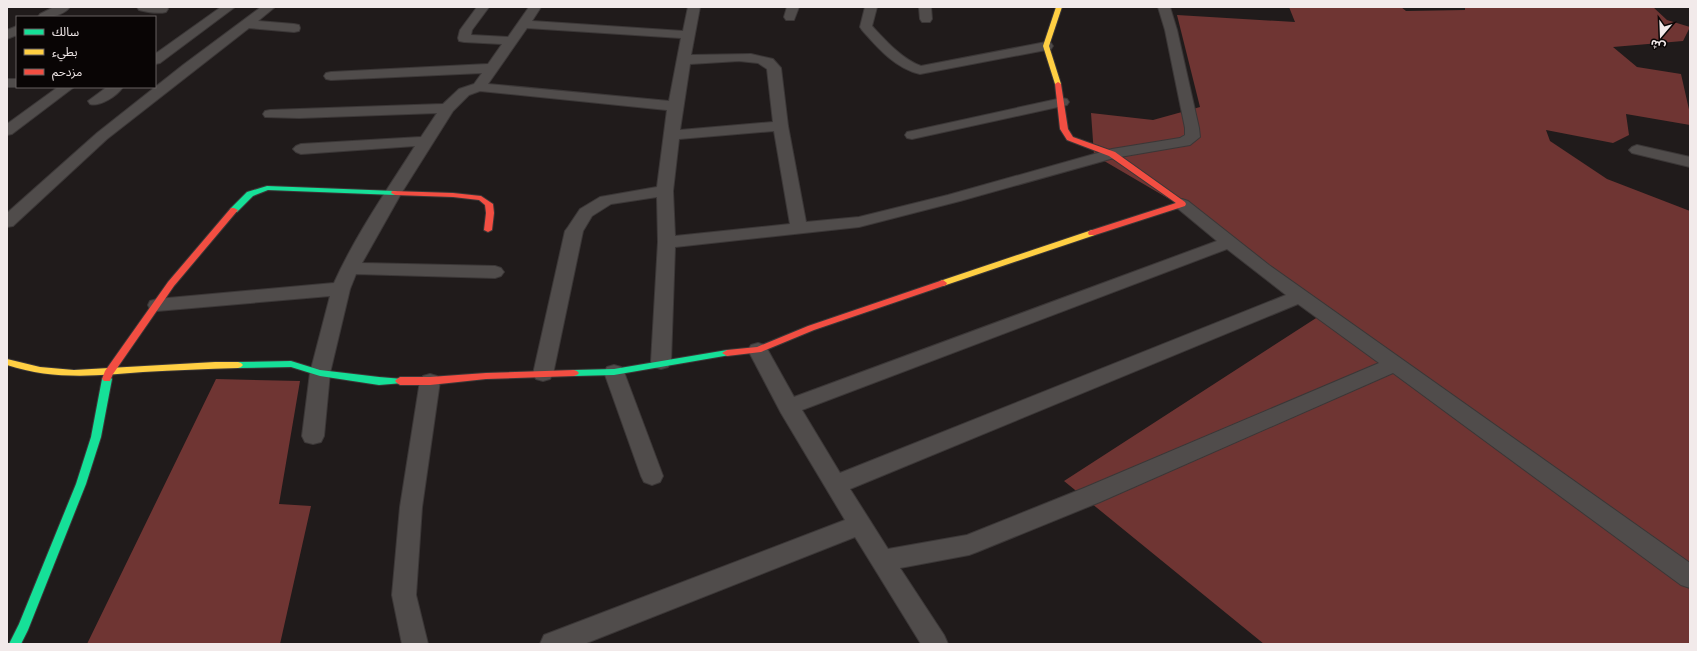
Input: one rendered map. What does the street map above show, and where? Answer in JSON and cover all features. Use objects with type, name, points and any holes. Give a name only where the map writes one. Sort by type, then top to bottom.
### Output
[{"type":"street","points":[[46,16],[64,7]]},
{"type":"street","points":[[143,7],[164,8]]},
{"type":"street","points":[[156,59],[229,7]]},
{"type":"street","points":[[7,222],[102,136],[188,68],[269,7]]},
{"type":"street","points":[[483,7],[466,30],[464,38],[512,40]]},
{"type":"street","points":[[479,87],[535,7]]},
{"type":"street","points":[[661,362],[666,242],[665,191],[675,106],[688,35],[690,7]]},
{"type":"street","points":[[871,7],[866,27],[884,46],[908,66],[920,70],[1046,46]]},
{"type":"street","points":[[1059,7],[1046,46],[1059,86],[1064,129],[1070,138],[1112,154],[1182,204],[1300,296],[1690,577]]},
{"type":"street","points":[[666,242],[860,222],[954,198],[1112,154],[1185,142],[1192,136],[1192,128],[1171,30],[1164,7]]},
{"type":"street","points":[[152,16],[164,8]]},
{"type":"street","points":[[247,24],[294,28]]},
{"type":"street","points":[[524,24],[688,35]]},
{"type":"street","points":[[7,35],[16,30]]},
{"type":"street","points":[[683,60],[756,58],[768,62],[774,68],[781,126],[800,229]]},
{"type":"street","points":[[331,76],[492,68]]},
{"type":"street","points":[[312,436],[320,373],[341,289],[350,268],[394,192],[447,108],[464,92],[479,87],[675,106]]},
{"type":"street","points":[[7,130],[67,88]]},
{"type":"street","points":[[95,102],[115,88]]},
{"type":"street","points":[[912,135],[1062,102]]},
{"type":"street","points":[[270,114],[447,108]]},
{"type":"street","points":[[672,135],[781,126]]},
{"type":"street","points":[[301,149],[426,141]]},
{"type":"street","points":[[1637,150],[1690,162]]},
{"type":"street","points":[[15,644],[24,626],[81,484],[96,437],[108,372],[171,284],[235,208],[250,194],[267,188],[394,192],[481,198],[489,204],[490,213],[488,230]]},
{"type":"street","points":[[543,374],[574,231],[586,213],[606,200],[665,191]]},
{"type":"street","points":[[7,362],[25,369],[79,374],[198,365],[291,364],[320,373],[379,381],[430,381],[486,376],[614,372],[661,362],[715,354],[758,350],[811,328],[848,315],[944,284],[1153,212],[1182,204]]},
{"type":"street","points":[[788,407],[1230,242]]},
{"type":"street","points":[[350,268],[495,272]]},
{"type":"street","points":[[157,305],[341,289]]},
{"type":"street","points":[[835,485],[1300,296]]},
{"type":"street","points":[[758,350],[788,407],[859,525],[935,644]]},
{"type":"street","points":[[882,561],[969,545],[1092,495],[1395,364]]},
{"type":"street","points":[[614,372],[652,476]]},
{"type":"street","points":[[415,644],[404,595],[411,507],[430,381]]},
{"type":"street","points":[[553,644],[859,525]]},
{"type":"shaded area","points":[[1289,7],[1401,7],[1406,11],[1465,10],[1465,7],[1653,7],[1667,20],[1690,27],[1683,41],[1613,47],[1637,67],[1681,74],[1690,114],[1690,125],[1626,114],[1629,135],[1613,143],[1546,130],[1550,141],[1607,179],[1690,211],[1690,644],[1264,644],[1064,481],[1327,311],[1243,262],[1222,230],[1094,155],[1091,113],[1153,120],[1200,107],[1177,15],[1295,22]]},
{"type":"shaded area","points":[[216,379],[300,381],[279,504],[311,506],[280,644],[87,644]]},
{"type":"traffic: fast","points":[[234,210],[250,194],[267,188],[395,193]]},
{"type":"traffic: fast","points":[[574,373],[614,372],[727,353]]},
{"type":"traffic: fast","points":[[238,365],[291,364],[320,373],[379,381],[400,381]]},
{"type":"traffic: fast","points":[[15,644],[24,626],[81,484],[96,437],[107,379]]},
{"type":"traffic: slow","points":[[1058,84],[1046,46],[1059,7]]},
{"type":"traffic: slow","points":[[943,283],[1092,233]]},
{"type":"traffic: slow","points":[[7,362],[40,371],[57,373],[92,373],[215,365],[238,365]]},
{"type":"traffic: jam","points":[[1058,84],[1064,129],[1070,138],[1112,154],[1182,204],[1092,233]]},
{"type":"traffic: jam","points":[[395,193],[453,195],[481,198],[489,204],[490,213],[488,230]]},
{"type":"traffic: jam","points":[[107,379],[108,373],[171,284],[234,210]]},
{"type":"traffic: jam","points":[[727,353],[758,350],[811,328],[943,283]]},
{"type":"traffic: jam","points":[[400,381],[430,381],[486,376],[574,373]]}]
